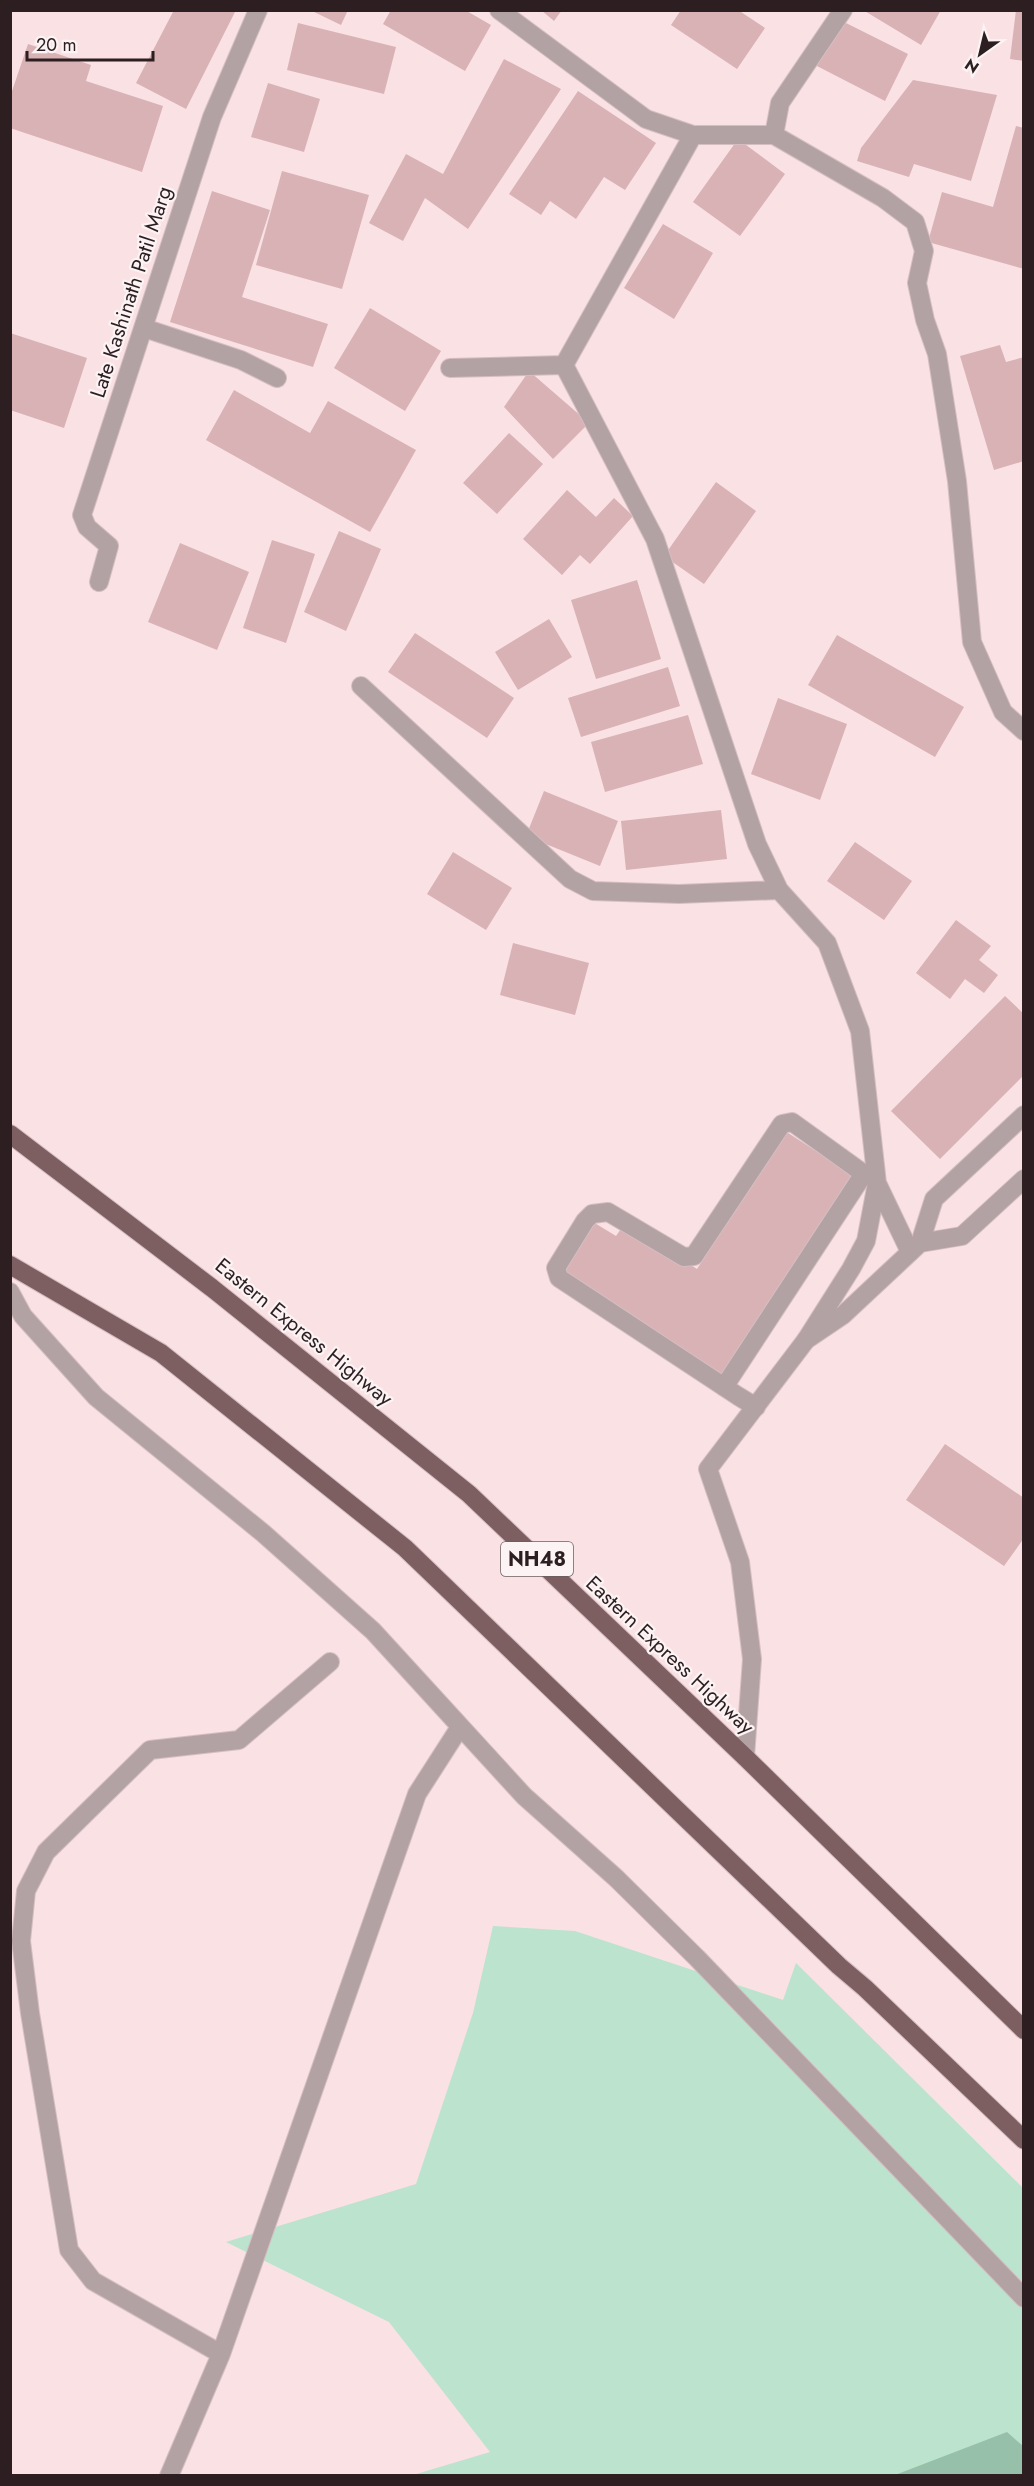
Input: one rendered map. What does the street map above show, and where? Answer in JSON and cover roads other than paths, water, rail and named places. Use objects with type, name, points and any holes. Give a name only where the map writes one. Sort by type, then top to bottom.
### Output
[{"type":"highway","name":"Eastern Express Highway","points":[[10,1134],[212,1288],[456,1482],[745,1757],[1023,2030]]},
{"type":"highway","points":[[10,1265],[161,1353],[405,1548],[1023,2140]]},
{"type":"street","name":"Late Kashinath Patil Marg","points":[[99,582],[109,546],[87,527],[82,515],[212,117],[258,10]]},
{"type":"street","points":[[499,10],[646,119],[693,135],[774,135],[883,198],[915,222],[924,251],[917,284],[925,320],[937,354],[957,481],[972,642],[1003,712],[1023,731]]},
{"type":"street","points":[[774,135],[780,103],[843,10]]},
{"type":"street","points":[[564,365],[693,135]]},
{"type":"street","points":[[144,328],[241,360],[278,378]]},
{"type":"street","points":[[450,368],[564,365]]},
{"type":"street","points":[[564,365],[655,539],[757,844],[779,890],[826,943],[860,1031],[877,1183],[866,1240],[851,1269],[806,1340],[708,1469],[740,1562],[752,1659],[745,1757]]},
{"type":"street","points":[[361,686],[570,879],[593,891],[679,894],[779,890]]},
{"type":"street","points":[[806,1340],[843,1315],[915,1247],[934,1199],[1023,1115]]},
{"type":"street","points":[[724,1387],[861,1178],[860,1171],[792,1122],[782,1124],[694,1256],[684,1257],[608,1212],[592,1214],[585,1221],[556,1268],[559,1278],[724,1387],[756,1407]]},
{"type":"street","points":[[915,1247],[962,1236],[1023,1179]]},
{"type":"street","points":[[877,1183],[915,1247]]},
{"type":"street","points":[[10,1292],[23,1316],[96,1397],[263,1533],[373,1631],[524,1796],[616,1878],[697,1958],[1023,2298]]},
{"type":"street","points":[[221,2354],[93,2281],[69,2250],[21,1941],[26,1890],[46,1852],[150,1750],[239,1740],[330,1662]]},
{"type":"street","points":[[168,2475],[221,2354],[417,1794],[460,1727]]}]
